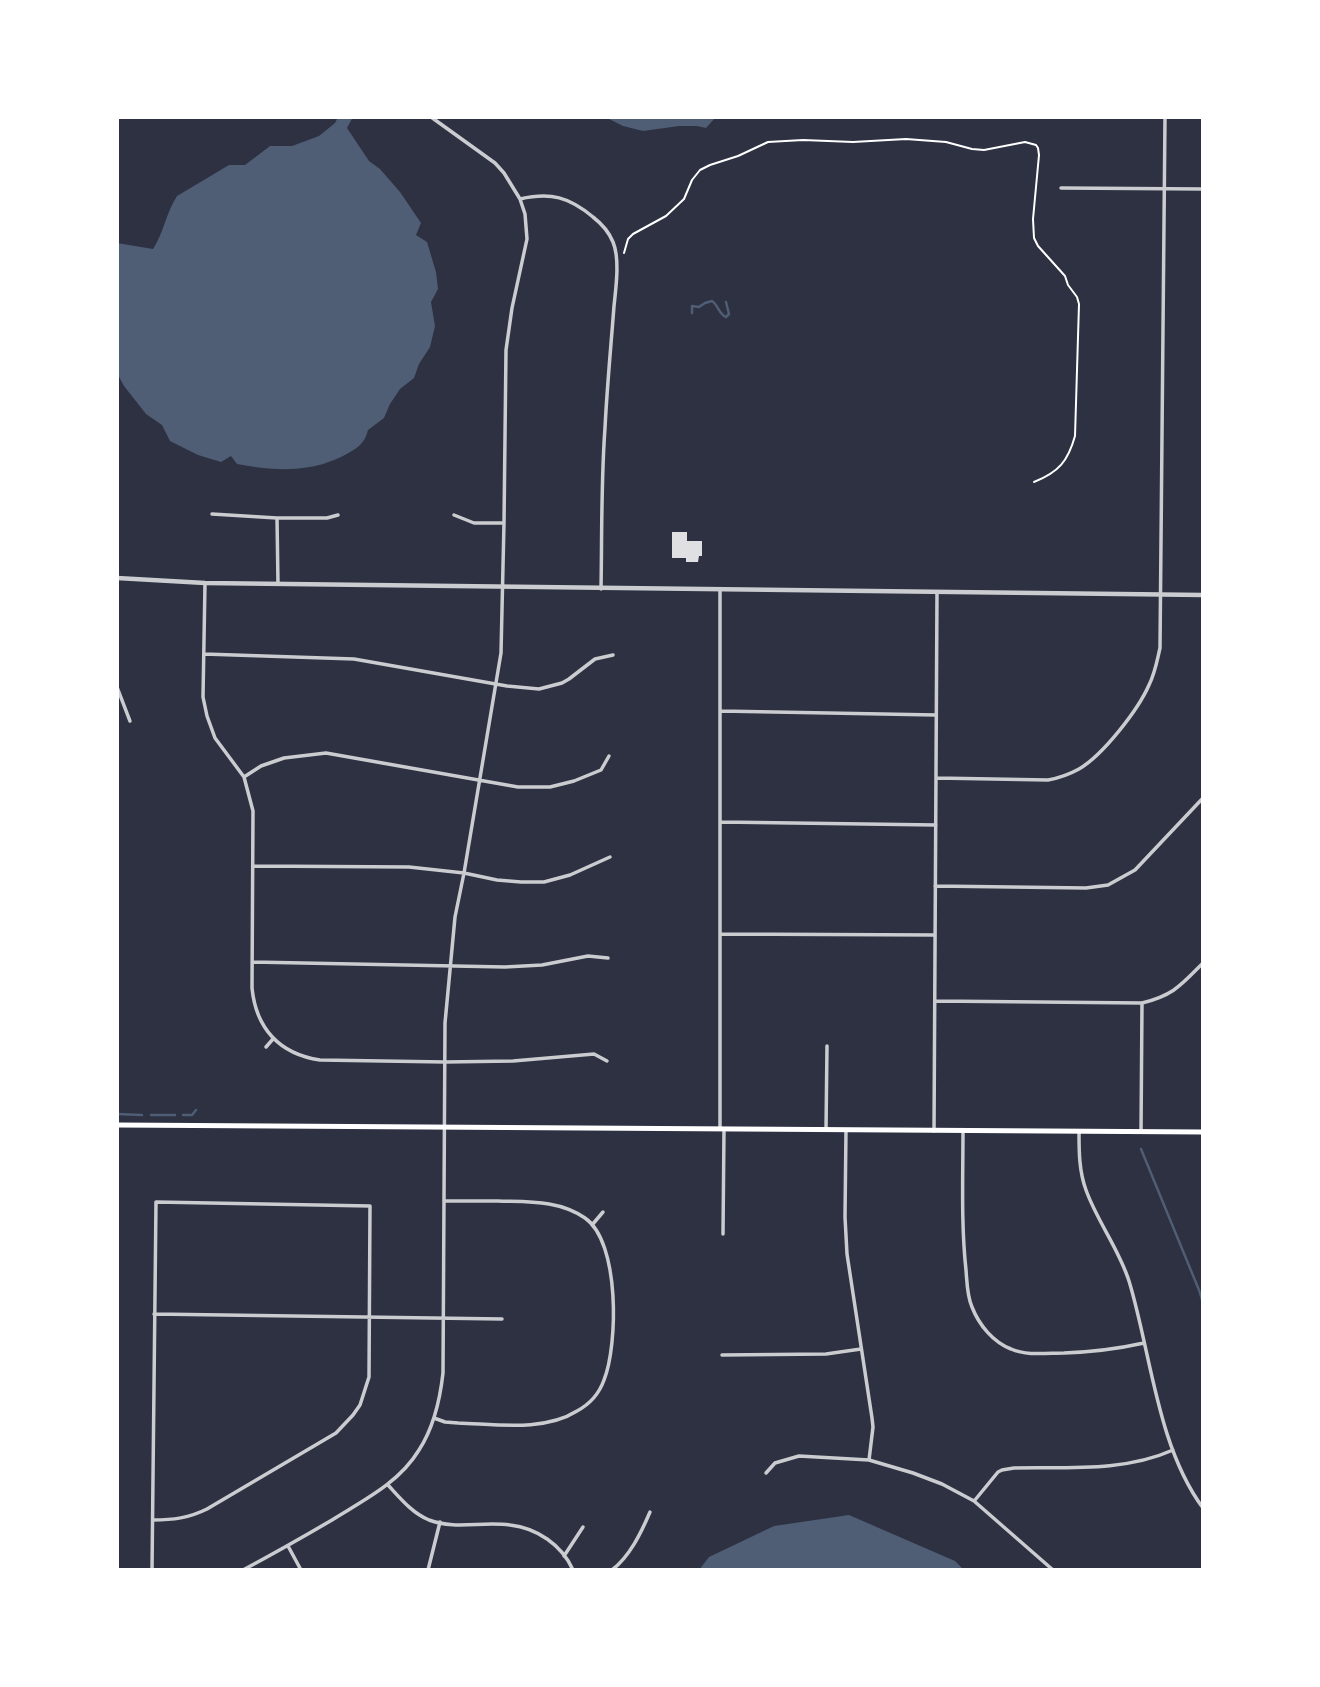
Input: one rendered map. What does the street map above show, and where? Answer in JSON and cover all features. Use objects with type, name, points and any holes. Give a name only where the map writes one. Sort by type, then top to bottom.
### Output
[{"type":"main road","points":[[117,1125],[1203,1132]]},
{"type":"street","points":[[243,1570],[388,1485],[418,1452],[434,1418],[443,1373],[445,1023],[455,917],[496,684],[502,634],[506,350],[527,239],[525,214],[509,180],[495,163],[431,117]]},
{"type":"street","points":[[936,778],[1059,778],[1088,762],[1129,719],[1150,684],[1160,648],[1165,117]]},
{"type":"street","points":[[1061,188],[1203,189]]},
{"type":"street","points":[[520,199],[532,196],[561,197],[579,205],[609,233],[617,253],[604,432],[601,589]]},
{"type":"street","points":[[212,514],[277,518],[327,518],[338,515]]},
{"type":"street","points":[[454,514],[474,523],[505,523]]},
{"type":"street","points":[[277,518],[278,584]]},
{"type":"street","points":[[117,578],[205,583],[1203,595]]},
{"type":"street","points":[[205,583],[203,697],[215,738],[244,777],[253,811],[253,1002],[265,1030],[292,1052],[312,1059],[513,1061],[594,1054],[607,1061]]},
{"type":"street","points":[[720,590],[723,1234]]},
{"type":"street","points":[[934,1131],[937,592]]},
{"type":"street","points":[[204,654],[354,659],[496,684],[539,688],[569,679],[595,659],[613,655]]},
{"type":"street","points":[[117,687],[130,721]]},
{"type":"street","points":[[720,711],[936,715]]},
{"type":"street","points":[[244,777],[261,766],[284,758],[326,753],[518,787],[538,788],[562,785],[601,770],[609,756]]},
{"type":"street","points":[[935,886],[1086,888],[1108,885],[1143,863],[1203,798]]},
{"type":"street","points":[[720,822],[936,825]]},
{"type":"street","points":[[254,866],[409,867],[498,880],[544,882],[610,857]]},
{"type":"street","points":[[720,934],[935,935]]},
{"type":"street","points":[[252,962],[505,967],[561,962],[588,956],[608,958]]},
{"type":"street","points":[[934,1001],[1142,1003],[1178,989],[1203,963]]},
{"type":"street","points":[[1141,1132],[1142,1003]]},
{"type":"street","points":[[266,1047],[273,1039]]},
{"type":"street","points":[[826,1130],[827,1046]]},
{"type":"street","points":[[846,1130],[845,1217],[873,1427],[869,1460]]},
{"type":"street","points":[[963,1131],[965,1262],[970,1304],[986,1331],[1011,1349],[1024,1353],[1101,1351],[1144,1343]]},
{"type":"street","points":[[1079,1132],[1080,1166],[1084,1184],[1125,1270],[1163,1421],[1188,1484],[1203,1508]]},
{"type":"street","points":[[434,1418],[458,1423],[534,1425],[566,1418],[592,1400],[604,1382],[612,1343],[612,1284],[608,1259],[604,1246],[586,1218],[545,1202],[445,1201]]},
{"type":"street","points":[[152,1570],[156,1202],[370,1206],[369,1377],[360,1405],[336,1433],[207,1509],[181,1519],[153,1520]]},
{"type":"street","points":[[592,1224],[603,1212]]},
{"type":"street","points":[[154,1314],[502,1319]]},
{"type":"street","points":[[722,1354],[826,1354],[861,1349]]},
{"type":"street","points":[[974,1501],[1002,1470],[1118,1465],[1152,1459],[1173,1450]]},
{"type":"street","points":[[766,1473],[775,1463],[799,1456],[869,1460],[913,1472],[974,1501],[1052,1570]]},
{"type":"street","points":[[388,1485],[411,1508],[430,1520],[451,1525],[509,1524],[526,1528],[548,1539],[573,1570]]},
{"type":"street","points":[[612,1570],[632,1547],[650,1512]]},
{"type":"street","points":[[428,1570],[440,1522]]},
{"type":"street","points":[[564,1556],[583,1527]]},
{"type":"street","points":[[288,1546],[301,1570]]},
{"type":"path","points":[[624,253],[628,239],[633,234],[666,216],[684,199],[692,180],[700,170],[768,142],[906,139],[946,142],[984,150],[1025,142],[1036,145],[1039,155],[1033,219],[1034,238],[1065,275],[1079,304],[1075,436],[1058,470],[1034,482]]},
{"type":"water","points":[[338,117],[353,117],[347,128],[369,161],[380,169],[400,192],[421,223],[416,235],[427,242],[438,289],[431,302],[435,326],[430,347],[414,378],[400,389],[384,418],[368,430],[359,446],[343,456],[304,468],[277,469],[237,464],[231,456],[221,462],[198,455],[170,441],[162,425],[146,414],[117,373],[117,243],[153,249],[177,196],[229,165],[245,165],[270,146],[292,146],[319,136],[335,123]]},
{"type":"water","points":[[605,117],[716,117],[706,128],[679,126],[643,131],[623,126]]},
{"type":"water","points":[[849,1515],[955,1561],[964,1570],[699,1570],[709,1557],[774,1526]]},
{"type":"building","points":[[672,532],[687,532],[687,541],[702,541],[702,556],[699,556],[698,562],[686,562],[686,558],[672,558]]},
{"type":"waterway","points":[[692,313],[692,306],[699,307],[712,301],[726,317],[729,314],[726,302]]},
{"type":"waterway","points":[[183,1115],[192,1115],[196,1110]]},
{"type":"waterway","points":[[117,1114],[142,1115]]},
{"type":"waterway","points":[[151,1115],[175,1115]]},
{"type":"waterway","points":[[1141,1149],[1203,1303]]}]
